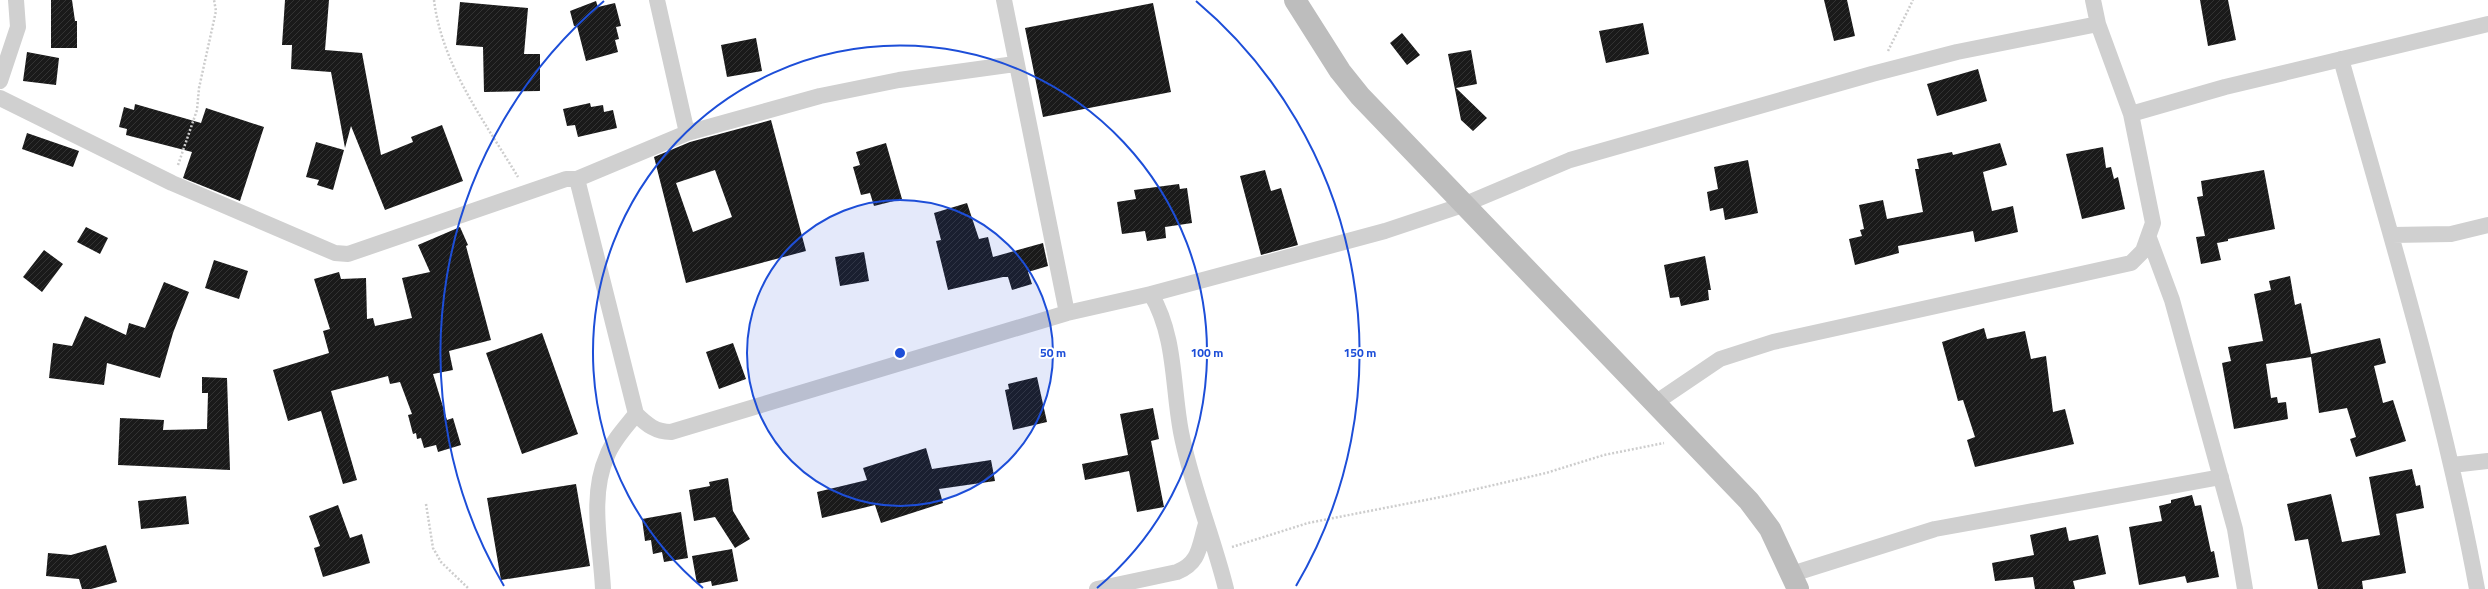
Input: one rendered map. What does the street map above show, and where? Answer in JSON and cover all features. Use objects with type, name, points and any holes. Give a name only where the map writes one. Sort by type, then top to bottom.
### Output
[{"type":"street","points":[[0,81],[18,27],[16,0]]},
{"type":"street","points":[[657,0],[687,133]]},
{"type":"street","points":[[1004,0],[1015,64],[1067,313]]},
{"type":"street","points":[[1295,0],[1336,65],[1360,96],[1463,206],[1477,216],[1655,403],[1690,437],[1749,501],[1770,529],[1795,582],[1935,529],[2221,477]]},
{"type":"street","points":[[1655,403],[1720,359],[1773,342],[2131,263],[2143,251],[2149,238],[2153,223],[2131,114],[2098,24],[2093,0]]},
{"type":"street","points":[[577,180],[636,414],[660,432],[671,432],[1067,313],[1151,294],[1386,231],[1463,206],[1570,160],[1872,74],[1957,52],[2098,24]]},
{"type":"street","points":[[2131,114],[2225,87],[2488,24]]},
{"type":"street","points":[[2341,59],[2392,235],[2452,465],[2477,589]]},
{"type":"street","points":[[0,98],[172,183],[335,254],[348,254],[566,179],[577,180],[687,133],[820,96],[892,81],[1015,64]]},
{"type":"street","points":[[2392,235],[2451,234],[2488,225]]},
{"type":"street","points":[[2149,238],[2172,300],[2221,477],[2235,529],[2245,589]]},
{"type":"street","points":[[1151,294],[1162,313],[1169,336],[1180,431],[1206,524],[1217,551],[1226,589]]},
{"type":"street","points":[[603,589],[597,491],[607,456],[615,441],[636,414]]},
{"type":"street","points":[[2452,465],[2488,461]]},
{"type":"street","points":[[1097,589],[1177,572],[1189,567],[1195,559],[1206,524]]},
{"type":"path","points":[[172,183],[197,110],[199,88],[216,11],[214,0]]},
{"type":"path","points":[[434,0],[436,20],[451,62],[527,193]]},
{"type":"path","points":[[1872,74],[1893,45],[1901,20],[1913,0]]},
{"type":"path","points":[[1217,551],[1308,523],[1446,496],[1546,473],[1604,455],[1690,437]]},
{"type":"path","points":[[426,504],[433,548],[441,562],[469,589]]},
{"type":"building","points":[[51,0],[72,0],[75,21],[77,21],[77,48],[51,48]]},
{"type":"building","points":[[285,0],[329,0],[325,50],[362,53],[381,155],[413,142],[411,137],[442,125],[463,181],[385,210],[351,126],[345,148],[331,72],[291,69],[292,45],[282,45]]},
{"type":"building","points":[[1824,0],[1847,0],[1855,36],[1834,41]]},
{"type":"building","points":[[2200,0],[2228,0],[2236,40],[2208,46]]},
{"type":"building","points":[[596,1],[598,7],[615,3],[621,26],[616,27],[619,39],[615,40],[618,52],[586,61],[577,26],[574,26],[570,11]]},
{"type":"building","points":[[460,2],[528,8],[524,54],[540,54],[540,91],[484,92],[483,47],[456,45]]},
{"type":"building","points":[[1153,3],[1171,92],[1043,117],[1025,28]]},
{"type":"building","points":[[1643,23],[1649,54],[1606,63],[1599,31]]},
{"type":"building","points":[[1402,33],[1420,55],[1407,65],[1390,43]]},
{"type":"building","points":[[756,38],[762,71],[727,77],[721,45]]},
{"type":"building","points":[[1471,50],[1477,84],[1456,88],[1487,118],[1473,131],[1461,120],[1448,54]]},
{"type":"building","points":[[27,52],[59,58],[56,85],[23,81]]},
{"type":"building","points":[[1978,69],[1987,101],[1937,116],[1927,84]]},
{"type":"building","points":[[590,103],[591,107],[603,105],[604,112],[613,110],[617,128],[578,137],[575,125],[567,126],[563,109]]},
{"type":"building","points":[[135,104],[201,123],[206,108],[264,127],[240,201],[183,178],[192,152],[126,135],[127,129],[119,127],[124,107],[134,110]]},
{"type":"building","points":[[771,120],[806,251],[686,283],[654,157],[690,142]],"holes":[[[715,170],[732,217],[693,232],[676,183]]]},
{"type":"building","points":[[27,133],[79,151],[73,167],[22,149]]},
{"type":"building","points":[[316,142],[344,150],[333,190],[317,185],[319,180],[306,177]]},
{"type":"building","points":[[886,143],[902,199],[874,206],[870,193],[861,195],[853,167],[860,165],[856,152]]},
{"type":"building","points":[[2000,143],[2007,165],[1983,172],[1992,211],[2013,206],[2018,232],[1975,242],[1973,231],[1898,246],[1899,253],[1855,265],[1849,239],[1862,236],[1860,230],[1864,229],[1859,205],[1883,200],[1887,219],[1923,212],[1915,169],[1919,169],[1917,159],[1952,152],[1953,155]]},
{"type":"building","points":[[2103,147],[2106,168],[2111,167],[2114,179],[2118,177],[2125,209],[2082,219],[2066,154]]},
{"type":"building","points":[[1748,160],[1758,213],[1725,220],[1723,208],[1710,211],[1707,192],[1718,189],[1714,167]]},
{"type":"building","points":[[1265,170],[1271,191],[1281,188],[1298,245],[1261,255],[1240,176]]},
{"type":"building","points":[[2264,170],[2275,229],[2228,239],[2228,241],[2217,243],[2221,260],[2201,264],[2196,237],[2205,236],[2197,197],[2203,196],[2201,181]]},
{"type":"building","points":[[1179,184],[1180,189],[1187,188],[1192,223],[1165,227],[1166,238],[1147,241],[1145,231],[1122,234],[1117,202],[1136,199],[1134,190]]},
{"type":"building","points":[[967,203],[979,239],[988,237],[993,257],[1043,243],[1048,266],[1028,272],[1032,284],[1012,290],[1008,277],[1003,277],[948,290],[936,241],[941,240],[934,213]]},
{"type":"building","points":[[86,227],[108,238],[100,254],[77,242]]},
{"type":"building","points":[[460,227],[468,245],[466,246],[491,340],[449,351],[453,370],[433,374],[447,420],[453,418],[461,445],[438,452],[436,445],[424,448],[421,438],[417,439],[416,433],[413,434],[408,415],[412,414],[400,382],[390,384],[388,376],[331,391],[357,480],[343,484],[321,411],[288,421],[273,370],[329,353],[323,331],[330,329],[314,279],[339,272],[341,279],[366,278],[367,319],[373,318],[375,326],[412,318],[402,278],[430,272],[418,245]]},
{"type":"building","points":[[44,250],[63,264],[42,292],[23,277]]},
{"type":"building","points":[[864,252],[869,281],[840,286],[835,257]]},
{"type":"building","points":[[1705,256],[1711,290],[1708,290],[1709,300],[1681,306],[1679,297],[1670,298],[1664,265]]},
{"type":"building","points":[[214,260],[248,271],[239,299],[205,288]]},
{"type":"building","points":[[2290,276],[2295,305],[2301,303],[2311,354],[2380,338],[2386,363],[2374,366],[2383,403],[2393,400],[2406,441],[2356,457],[2350,439],[2356,437],[2347,408],[2319,413],[2311,357],[2266,364],[2271,398],[2277,397],[2278,403],[2286,402],[2288,419],[2234,429],[2222,363],[2231,361],[2228,347],[2263,341],[2254,294],[2271,290],[2269,281]]},
{"type":"building","points":[[164,282],[189,292],[173,333],[160,378],[107,363],[104,385],[49,378],[53,343],[72,346],[85,316],[126,335],[129,323],[145,328]]},
{"type":"building","points":[[1984,328],[1987,339],[2025,331],[2031,359],[2046,356],[2053,412],[2065,409],[2074,444],[1975,467],[1967,440],[1975,437],[1963,400],[1958,401],[1942,342]]},
{"type":"building","points":[[542,333],[578,434],[522,454],[486,353]]},
{"type":"building","points":[[733,343],[746,379],[719,389],[706,352]]},
{"type":"building","points":[[202,377],[227,378],[230,470],[118,465],[120,418],[164,420],[163,430],[207,429],[208,393],[202,393]]},
{"type":"building","points":[[1037,377],[1047,422],[1013,430],[1005,390],[1009,389],[1008,384]]},
{"type":"building","points":[[1153,408],[1159,439],[1151,441],[1164,507],[1137,512],[1129,471],[1085,480],[1082,464],[1128,455],[1120,414]]},
{"type":"building","points":[[926,448],[932,469],[991,460],[995,481],[939,489],[943,503],[881,523],[875,505],[822,518],[817,492],[867,480],[863,468]]},
{"type":"building","points":[[2412,469],[2416,486],[2420,485],[2424,508],[2396,514],[2406,573],[2362,581],[2363,589],[2318,589],[2308,539],[2295,541],[2287,504],[2331,494],[2342,542],[2380,535],[2369,477]]},
{"type":"building","points":[[728,478],[733,511],[750,539],[735,548],[715,517],[694,521],[689,490],[710,486],[709,482]]},
{"type":"building","points":[[576,484],[590,566],[501,580],[487,498]]},
{"type":"building","points":[[2192,495],[2195,506],[2201,505],[2211,552],[2214,551],[2219,577],[2187,583],[2185,576],[2139,585],[2129,527],[2162,521],[2159,506],[2171,503],[2171,500]]},
{"type":"building","points":[[186,496],[189,524],[141,529],[138,501]]},
{"type":"building","points":[[338,505],[350,538],[362,534],[370,563],[323,577],[314,548],[320,546],[309,516]]},
{"type":"building","points":[[681,512],[688,558],[664,562],[662,552],[653,554],[651,540],[645,541],[642,519]]},
{"type":"building","points":[[2066,527],[2069,541],[2098,535],[2106,574],[2073,581],[2075,589],[2035,589],[2033,577],[1995,581],[1992,563],[2034,555],[2030,535]]},
{"type":"building","points":[[106,545],[117,582],[91,589],[82,589],[79,579],[46,576],[48,553],[71,555]]},
{"type":"building","points":[[732,549],[738,581],[712,586],[711,581],[697,584],[692,556]]}]
